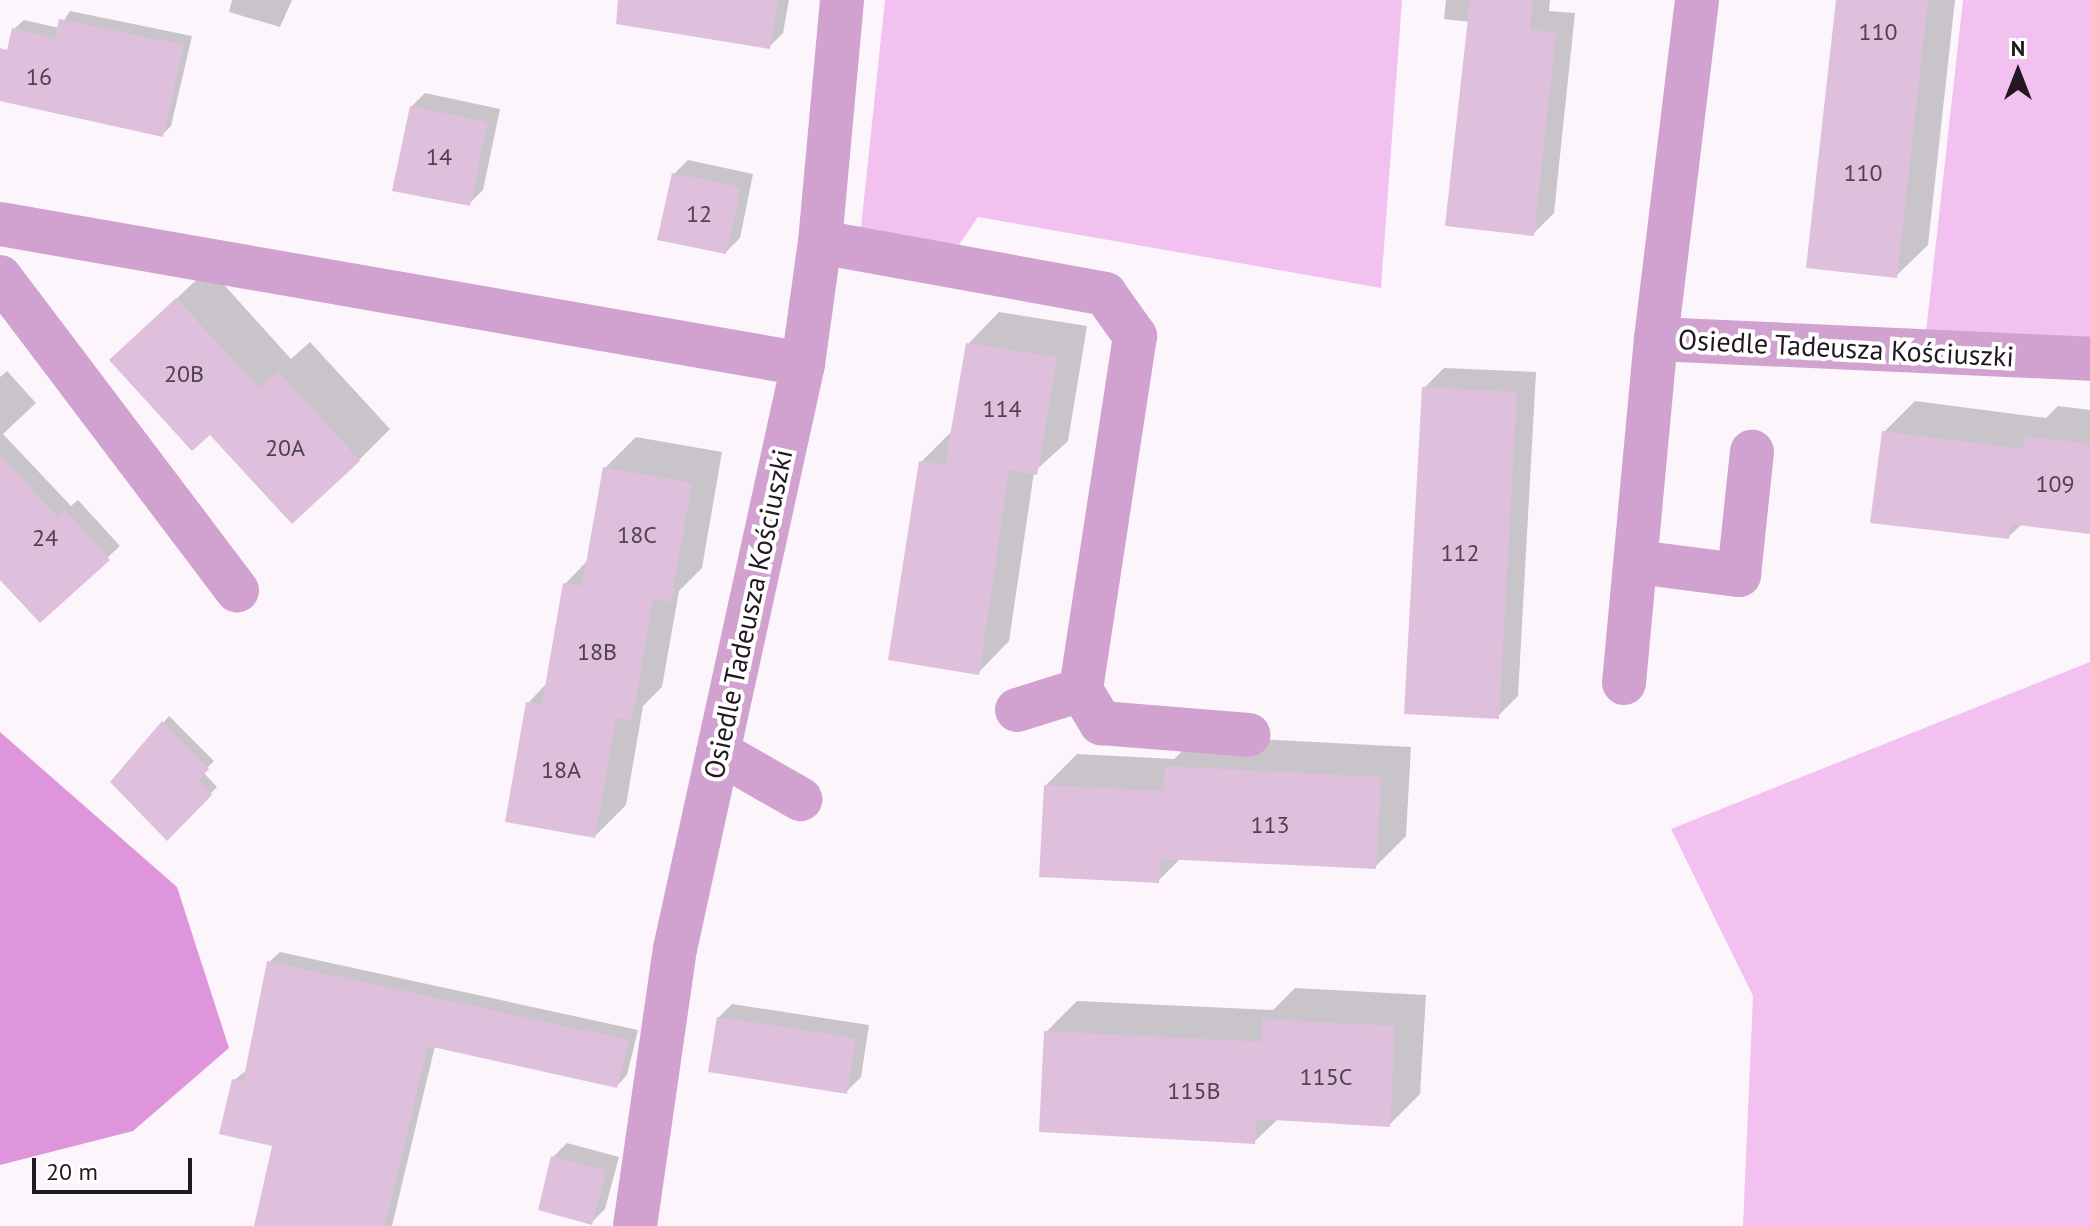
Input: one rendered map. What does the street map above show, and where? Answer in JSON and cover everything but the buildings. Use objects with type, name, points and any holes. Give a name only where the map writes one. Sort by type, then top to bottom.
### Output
[{"type":"street","name":"Osiedle Tadeusza Kościuszki","points":[[635,1226],[675,949],[803,364],[820,242],[842,0]]},
{"type":"street","name":"Osiedle Tadeusza Kościuszki","points":[[1697,0],[1656,339],[2090,359]]},
{"type":"street","points":[[0,224],[803,364]]},
{"type":"street","points":[[820,242],[1105,294],[1135,336],[1081,690],[1101,723],[1249,735]]},
{"type":"street","points":[[0,277],[237,590]]},
{"type":"street","points":[[1624,683],[1656,339]]},
{"type":"street","points":[[1637,562],[1739,575],[1752,452]]},
{"type":"street","points":[[1017,710],[1081,690]]},
{"type":"street","points":[[718,752],[800,799]]},
{"type":"shaded area","points":[[885,0],[1402,0],[1381,288],[978,217],[954,252],[861,227]]},
{"type":"shaded area","points":[[1963,0],[2090,0],[2090,338],[1926,332]]},
{"type":"shaded area","points":[[2090,662],[2090,1226],[1743,1226],[1753,996],[1671,829]]},
{"type":"shaded area","points":[[0,732],[177,887],[229,1048],[133,1131],[0,1165]]}]
